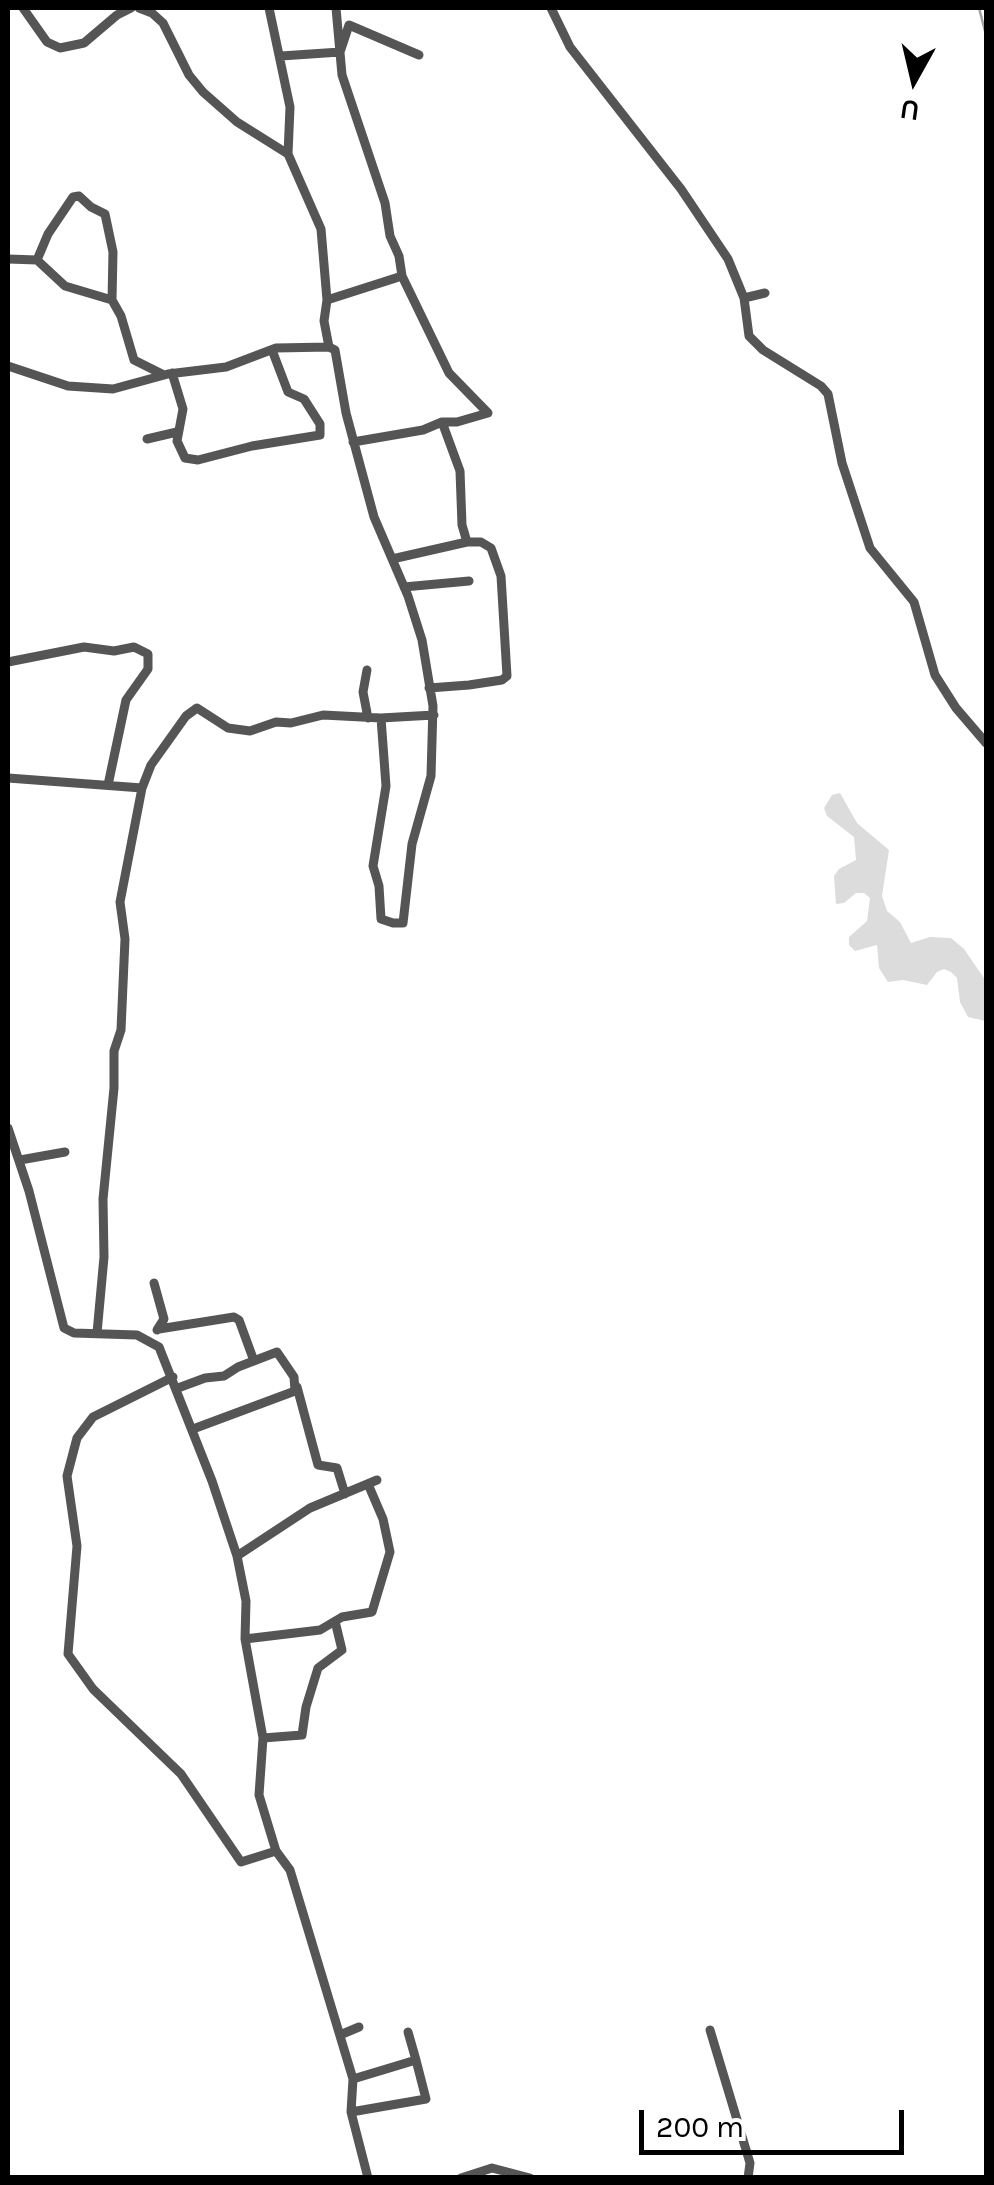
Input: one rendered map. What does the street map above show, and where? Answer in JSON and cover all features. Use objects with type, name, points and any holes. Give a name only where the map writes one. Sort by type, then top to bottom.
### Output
[{"type":"street","points":[[23,8],[47,42],[60,48],[84,43],[131,8]]},
{"type":"street","points":[[139,8],[163,23],[189,75],[203,92],[237,122],[288,154]]},
{"type":"street","points":[[268,8],[290,107],[288,154],[321,229],[327,300],[324,321],[329,347]]},
{"type":"street","points":[[336,8],[342,75],[385,203],[402,276],[449,373],[487,412],[423,430],[353,442]]},
{"type":"street","points":[[551,8],[570,47],[704,221],[728,259],[744,298],[749,336],[828,394],[846,477],[870,548],[914,602],[935,676],[986,743]]},
{"type":"street","points":[[340,52],[349,25],[419,55]]},
{"type":"street","points":[[281,56],[340,52]]},
{"type":"street","points":[[37,260],[48,234],[74,197],[105,214],[113,252],[112,300],[134,360],[168,374],[183,409],[177,432],[180,450],[186,458],[198,460],[320,435],[320,424],[304,399],[288,392],[272,350]]},
{"type":"street","points":[[8,259],[37,260],[65,286],[112,300]]},
{"type":"street","points":[[327,300],[402,276]]},
{"type":"street","points":[[744,298],[765,292]]},
{"type":"street","points":[[8,366],[52,382],[96,389],[226,367],[272,350],[335,350],[353,442],[374,517],[422,640],[434,715],[432,776],[412,844],[403,923],[394,924],[381,919],[373,866],[386,786],[381,718]]},
{"type":"street","points":[[442,422],[460,472],[462,525],[467,542]]},
{"type":"street","points":[[147,439],[177,432]]},
{"type":"street","points":[[392,560],[467,542],[486,544],[501,576],[507,676],[469,686],[429,688]]},
{"type":"street","points":[[404,587],[469,581]]},
{"type":"street","points":[[8,662],[84,647],[114,651],[134,647],[148,654],[148,669],[126,700],[108,785]]},
{"type":"street","points":[[367,670],[363,692],[368,718]]},
{"type":"street","points":[[97,1333],[104,1257],[102,1198],[114,1088],[114,1051],[121,1030],[125,940],[120,902],[150,765],[186,716],[198,708],[228,728],[250,732],[276,722],[290,723],[313,716],[434,715]]},
{"type":"street","points":[[8,778],[142,788]]},
{"type":"street","points":[[8,1128],[64,1328],[74,1333],[124,1333],[149,1340],[163,1352],[193,1429],[236,1556],[246,1600],[246,1639],[262,1738],[260,1795],[276,1852],[290,1870],[353,2078],[351,2112],[368,2178]]},
{"type":"street","points":[[20,1160],[65,1152]]},
{"type":"street","points":[[149,1340],[164,1318],[154,1283]]},
{"type":"street","points":[[158,1329],[234,1317],[254,1361]]},
{"type":"street","points":[[276,1852],[241,1862],[181,1774],[93,1689],[68,1650],[77,1546],[66,1476],[77,1438],[93,1417],[175,1383],[224,1376],[254,1361],[281,1354],[297,1386],[318,1465],[337,1468],[345,1494]]},
{"type":"street","points":[[193,1429],[264,1404],[297,1386]]},
{"type":"street","points":[[236,1556],[310,1508],[373,1482],[389,1558],[372,1612],[310,1632],[246,1639]]},
{"type":"street","points":[[262,1738],[302,1735],[316,1672],[342,1650],[335,1621]]},
{"type":"street","points":[[340,2035],[359,2027]]},
{"type":"street","points":[[710,2030],[750,2163],[748,2178]]},
{"type":"street","points":[[351,2112],[426,2099],[408,2032]]},
{"type":"street","points":[[353,2078],[416,2060]]},
{"type":"street","points":[[461,2178],[492,2168],[530,2178]]},
{"type":"shaded area","points":[[840,793],[857,823],[889,850],[882,896],[887,911],[900,922],[911,943],[930,937],[951,938],[964,949],[986,981],[986,1021],[968,1017],[960,1002],[957,978],[951,972],[937,972],[927,985],[903,980],[888,982],[879,968],[877,945],[855,951],[849,945],[849,937],[867,921],[870,898],[856,893],[836,904],[834,876],[856,860],[854,837],[827,816],[824,808],[832,795]]},
{"type":"waterway","points":[[979,8],[986,35]]}]
